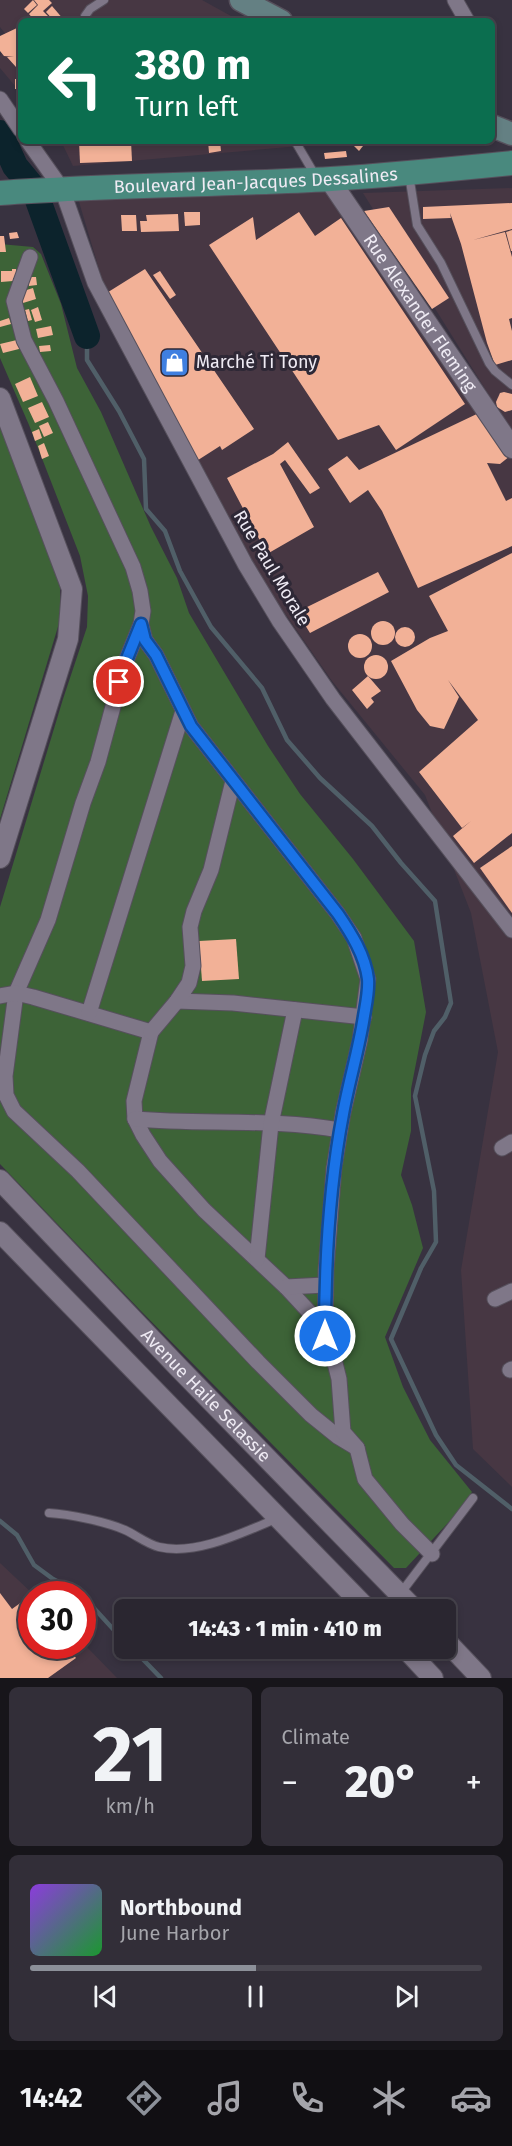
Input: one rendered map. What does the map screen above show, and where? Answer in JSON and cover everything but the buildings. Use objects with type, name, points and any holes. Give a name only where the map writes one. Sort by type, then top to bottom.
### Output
[{"type":"main road","points":[[241,0],[275,18]]},
{"type":"main road","points":[[495,127],[512,134]]},
{"type":"main road","name":"Boulevard Jean-Jacques Dessalines","points":[[31,191],[409,174],[512,163]]},
{"type":"street","points":[[455,0],[466,18]]},
{"type":"street","points":[[0,99],[18,126]]},
{"type":"street","name":"Rue Paul Morale","points":[[28,144],[31,191],[95,283],[245,564],[280,622],[333,699],[512,930]]},
{"type":"street","name":"Rue Alexander Fleming","points":[[323,179],[512,448]]},
{"type":"street","points":[[30,256],[14,301],[24,340],[56,401],[133,567],[143,611],[141,624],[124,666],[98,762],[83,803],[48,920],[16,993],[4,1076],[6,1095],[14,1111],[78,1171],[258,1362],[337,1436],[357,1448]]},
{"type":"street","points":[[0,398],[72,589],[68,639],[0,858]]},
{"type":"street","points":[[141,624],[145,640],[156,655],[191,726],[338,914],[354,938],[368,979],[364,1017],[334,1168],[325,1336]]},
{"type":"street","points":[[89,1013],[183,711]]},
{"type":"street","points":[[233,781],[211,870],[190,927],[193,966],[189,983],[151,1032],[134,1101],[135,1119],[160,1161],[204,1210],[286,1287],[312,1315],[325,1336],[334,1359],[339,1380],[343,1432],[357,1448],[365,1479],[402,1524],[432,1554]]},
{"type":"street","points":[[0,996],[16,993],[151,1032]]},
{"type":"street","points":[[177,1001],[232,1003],[364,1017]]},
{"type":"street","points":[[257,1259],[271,1124],[295,1010]]},
{"type":"street","points":[[135,1119],[171,1122],[303,1124],[340,1130]]},
{"type":"street","name":"Avenue Haile Selassie","points":[[0,1180],[405,1599]]},
{"type":"street","name":"Avenue Haile Selassie","points":[[0,1232],[357,1599]]},
{"type":"street","points":[[286,1287],[326,1285]]},
{"type":"street","points":[[495,1299],[512,1291]]},
{"type":"street","points":[[456,1652],[481,1678]]},
{"type":"street","points":[[415,1659],[433,1678]]},
{"type":"lane","points":[[85,18],[90,9],[104,0]]},
{"type":"lane","points":[[297,144],[323,179]]},
{"type":"lane","points":[[409,174],[417,225],[441,263],[489,363],[512,385]]},
{"type":"lane","points":[[400,1594],[473,1498]]},
{"type":"lane","points":[[49,1513],[123,1529],[158,1546],[192,1549],[279,1518]]},
{"type":"shaded area","points":[[0,0],[202,0],[235,18],[18,18],[18,89],[0,68],[0,56],[11,41],[0,27]]},
{"type":"shaded area","points":[[62,144],[323,144],[73,166]]},
{"type":"shaded area","points":[[336,186],[512,449],[512,1487],[473,1449],[461,1270],[498,1052],[471,913],[425,795],[332,681],[270,592],[230,524],[102,279],[77,195]]},
{"type":"shaded area","points":[[512,188],[512,432],[363,193]]},
{"type":"shaded area","points":[[0,1563],[19,1581],[18,1659],[96,1659],[96,1656],[117,1678],[0,1678]]},
{"type":"green space","points":[[0,244],[33,247],[41,254],[61,304],[77,368],[101,412],[151,527],[177,578],[189,613],[268,746],[300,794],[353,859],[414,941],[426,1012],[411,1089],[411,1131],[401,1175],[412,1205],[423,1248],[385,1337],[403,1387],[430,1440],[472,1492],[459,1511],[406,1568],[394,1568],[0,1164],[0,907],[87,627],[88,596],[80,556],[0,358]]},
{"type":"green space","points":[[0,427],[56,561],[60,581],[60,620],[0,819]]},
{"type":"waterway","points":[[0,133],[15,166],[34,189],[87,336]]},
{"type":"waterway","points":[[87,336],[87,360],[119,411],[144,459],[146,509],[165,531],[180,571],[211,627],[262,688],[287,740],[320,778],[372,826],[435,901],[451,1003],[445,1017],[434,1031],[425,1055],[415,1096],[434,1191],[436,1242],[421,1268],[391,1339],[436,1435],[456,1465],[512,1509]]},
{"type":"waterway","points":[[0,1521],[17,1535],[34,1565],[57,1581]]},
{"type":"waterway","points":[[96,1610],[114,1630]]},
{"type":"waterway","points":[[143,1659],[161,1678]]},
{"type":"place","name":"Marché Ti Tony","points":[[175,362]]},
{"type":"route","points":[[119,682],[141,624],[145,640],[156,655],[191,726],[338,914],[354,938],[362,958],[368,979],[360,1040],[343,1113],[334,1168],[326,1270],[325,1336]]}]
